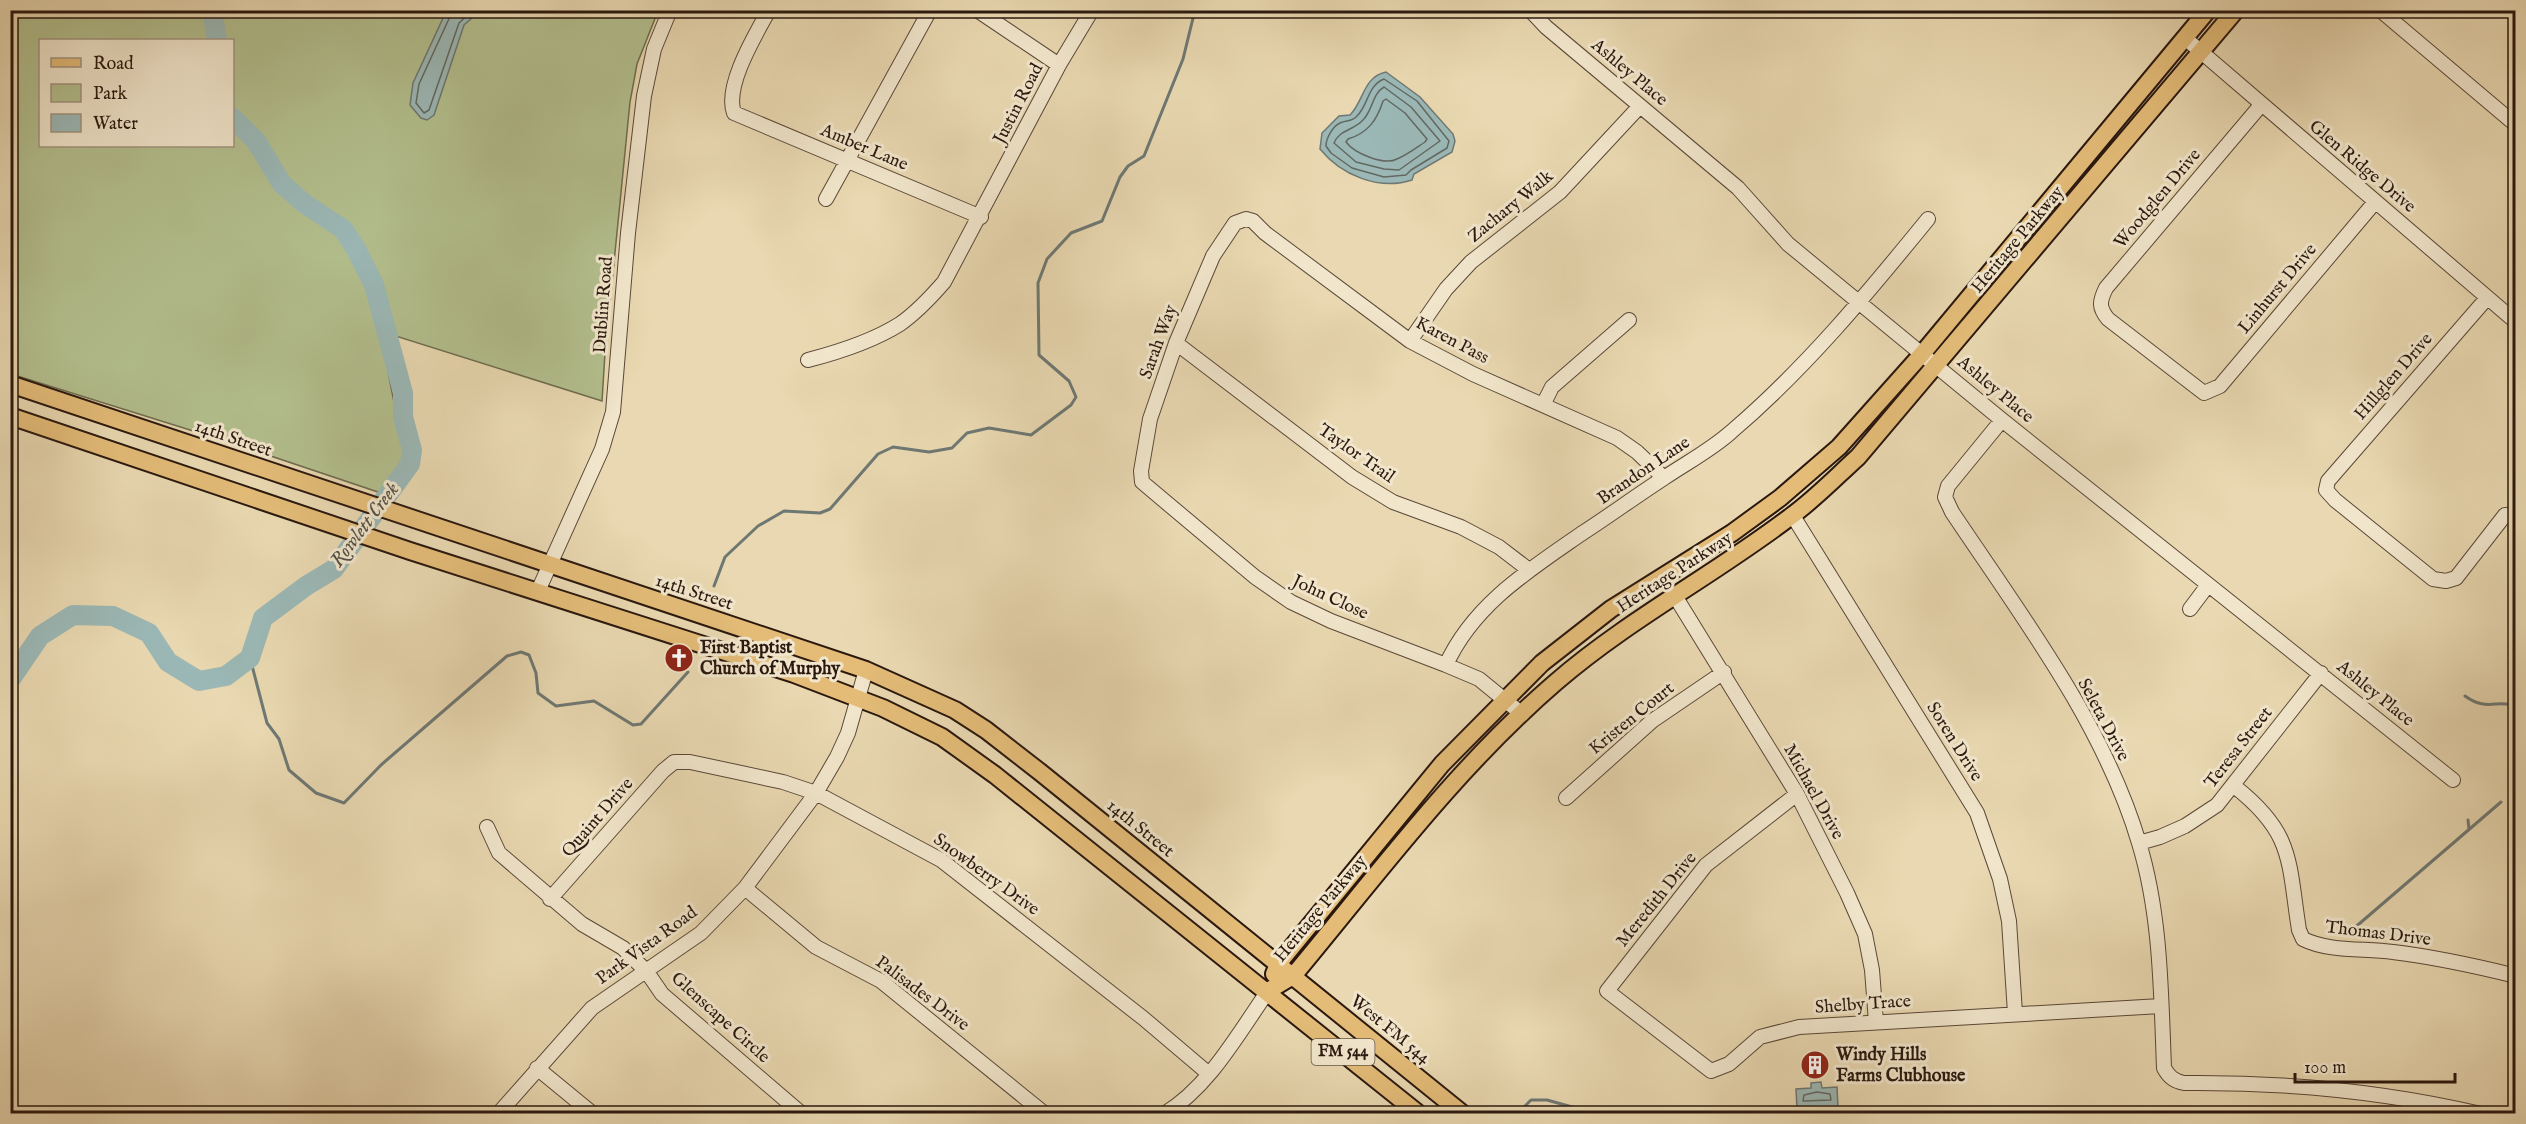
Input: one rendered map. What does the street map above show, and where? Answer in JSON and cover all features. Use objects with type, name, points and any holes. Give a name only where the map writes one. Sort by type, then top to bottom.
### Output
[{"type":"main road","name":"Heritage Parkway","points":[[1268,992],[1278,964],[1442,764],[1505,698],[1542,663],[1611,609],[1732,533],[1780,498],[1839,447],[1922,354],[2208,10]]},
{"type":"main road","name":"Heritage Parkway","points":[[1268,992],[1293,976],[1429,809],[1477,756],[1522,714],[1589,656],[1635,621],[1792,516],[1858,457],[2236,10]]},
{"type":"main road","name":"14th Street","points":[[10,384],[866,670],[955,710],[986,730],[1293,976]]},
{"type":"main road","points":[[10,416],[334,526],[794,674],[883,708],[942,737],[967,755],[1268,992]]},
{"type":"main road","points":[[1414,797],[1429,809]]},
{"type":"main road","name":"West FM 544","points":[[1293,976],[1463,1113]]},
{"type":"main road","name":"FM 544","points":[[1268,992],[1419,1113]]},
{"type":"street","name":"Dublin Road","points":[[538,591],[602,449],[613,412],[628,232],[644,96],[654,49],[670,10]]},
{"type":"street","name":"Amber Lane","points":[[769,10],[742,60],[732,101],[734,113],[981,217]]},
{"type":"street","points":[[826,199],[930,10]]},
{"type":"street","points":[[977,10],[1059,65]]},
{"type":"street","name":"Justin Road","points":[[808,360],[843,351],[899,324],[921,308],[944,282],[981,217],[1059,65],[1092,10]]},
{"type":"street","name":"Ashley Place","points":[[1530,10],[1546,27],[1738,188],[1788,244],[2002,420],[2453,780]]},
{"type":"street","points":[[2380,10],[2516,125]]},
{"type":"street","name":"Glen Ridge Drive","points":[[2185,38],[2516,322]]},
{"type":"street","name":"Woodglen Drive","points":[[2204,393],[2108,320],[2100,309],[2100,300],[2106,288],[2261,105]]},
{"type":"street","name":"Zachary Walk","points":[[1410,341],[1446,289],[1471,262],[1560,192],[1640,106]]},
{"type":"street","name":"Linhurst Drive","points":[[2204,393],[2220,386],[2375,202]]},
{"type":"street","name":"Karen Pass","points":[[1235,223],[1246,219],[1253,221],[1265,233],[1410,341],[1438,357],[1617,438],[1637,452],[1664,478]]},
{"type":"street","name":"Brandon Lane","points":[[1446,664],[1462,634],[1478,615],[1529,570],[1729,434],[1772,396],[1860,302],[1928,219]]},
{"type":"street","name":"Sarah Way","points":[[1142,482],[1141,471],[1150,419],[1176,343],[1213,256],[1235,223]]},
{"type":"street","name":"Hillglen Drive","points":[[2487,298],[2328,480],[2326,490],[2335,500],[2433,579],[2446,581],[2456,578],[2505,515],[2516,516]]},
{"type":"street","points":[[1543,405],[1552,387],[1629,320]]},
{"type":"street","name":"Taylor Trail","points":[[1176,343],[1352,477],[1393,502],[1470,532],[1498,547],[1529,570]]},
{"type":"street","name":"Seleta Drive","points":[[2002,420],[1948,486],[1945,497],[1952,512],[2049,659],[2083,716],[2108,765],[2139,843],[2154,914],[2164,1068],[2172,1079],[2184,1083],[2288,1085],[2376,1093],[2481,1113]]},
{"type":"street","name":"John Close","points":[[1142,482],[1255,577],[1291,602],[1331,621],[1446,664],[1479,680],[1505,698],[1522,714]]},
{"type":"street","name":"Soren Drive","points":[[1792,516],[1977,813],[2000,879],[2009,921],[2015,1013]]},
{"type":"street","points":[[2190,609],[2208,585]]},
{"type":"street","name":"Michael Drive","points":[[1675,596],[1724,672],[1797,794],[1847,893],[1865,934],[1872,970],[1876,1022]]},
{"type":"street","name":"Park Vista Road","points":[[498,1113],[592,1008],[701,933],[745,888],[816,794],[848,734],[866,670]]},
{"type":"street","name":"Kristen Court","points":[[1566,798],[1625,743],[1724,672]]},
{"type":"street","name":"Teresa Street","points":[[2139,843],[2160,837],[2197,819],[2217,805],[2321,673]]},
{"type":"street","name":"Snowberry Drive","points":[[674,762],[690,762],[783,782],[816,794],[941,860],[1143,1018],[1209,1074]]},
{"type":"street","name":"Quaint Drive","points":[[550,899],[663,771],[674,762]]},
{"type":"street","name":"Thomas Drive","points":[[2234,786],[2260,809],[2280,835],[2286,849],[2302,939],[2311,943],[2394,952],[2514,971]]},
{"type":"street","name":"Meredith Drive","points":[[1607,991],[1706,865],[1797,794]]},
{"type":"street","name":"Glenscape Circle","points":[[487,827],[499,853],[550,899],[582,924],[623,948],[647,972],[662,994],[802,1113]]},
{"type":"street","name":"Palisades Drive","points":[[745,888],[816,947],[881,981],[1045,1113]]},
{"type":"street","name":"Shelby Trace","points":[[1607,991],[1711,1071],[1729,1064],[1749,1044],[1769,1033],[1799,1027],[2161,1006]]},
{"type":"street","points":[[1164,1113],[1181,1104],[1209,1074],[1268,992]]},
{"type":"street","points":[[537,1068],[593,1113]]},
{"type":"green space","points":[[11,11],[658,11],[637,64],[630,102],[602,401],[380,331],[405,458],[384,494],[238,445],[11,374]]},
{"type":"water","points":[[449,11],[480,11],[464,25],[434,115],[427,120],[421,118],[410,105],[413,83],[444,16]]},
{"type":"water","points":[[1386,72],[1420,97],[1453,134],[1455,141],[1452,152],[1414,174],[1412,180],[1399,183],[1374,182],[1350,173],[1320,149],[1322,133],[1339,116],[1350,115],[1368,84],[1378,75]]},
{"type":"water","points":[[1821,1082],[1822,1088],[1837,1087],[1838,1107],[1797,1109],[1796,1089],[1811,1088],[1811,1083]]},
{"type":"waterway","name":"Rowlett Creek","points":[[212,10],[217,39]]},
{"type":"waterway","points":[[714,586],[725,557],[758,526],[784,511],[820,513],[830,509],[878,454],[893,447],[929,452],[952,448],[967,433],[989,428],[1031,435],[1071,405],[1076,397],[1069,381],[1039,355],[1038,283],[1047,259],[1071,233],[1102,221],[1120,177],[1128,166],[1144,156],[1183,59],[1195,10]]},
{"type":"waterway","name":"Rowlett Creek","points":[[10,680],[40,636],[73,615],[113,616],[149,633],[168,662],[199,681],[226,676],[250,658],[263,618],[306,586],[334,569],[410,464],[412,450],[403,417],[403,393],[374,285],[356,249],[343,229],[305,204],[282,184],[256,141],[234,119]]},
{"type":"waterway","points":[[250,658],[267,723],[279,739],[289,770],[316,793],[344,803],[381,765],[507,656],[521,652],[529,655],[536,673],[538,693],[556,706],[594,701],[633,725],[641,724],[688,672]]},
{"type":"waterway","points":[[2465,696],[2479,703],[2516,706]]},
{"type":"waterway","points":[[2510,715],[2516,715]]},
{"type":"waterway","points":[[2510,790],[2516,783]]},
{"type":"waterway","points":[[2352,930],[2501,802]]},
{"type":"waterway","points":[[2468,820],[2469,829]]},
{"type":"waterway","points":[[1517,1114],[1531,1100],[1547,1100],[1583,1110],[1586,1114]]},
{"type":"waterway","points":[[2130,1114],[2135,1112]]},
{"type":"waterway","points":[[2014,1114],[2026,1114]]},
{"type":"place","name":"First Baptist Church of Murphy","points":[[679,658]]},
{"type":"place","name":"Windy Hills Farms Clubhouse","points":[[1815,1065]]}]
